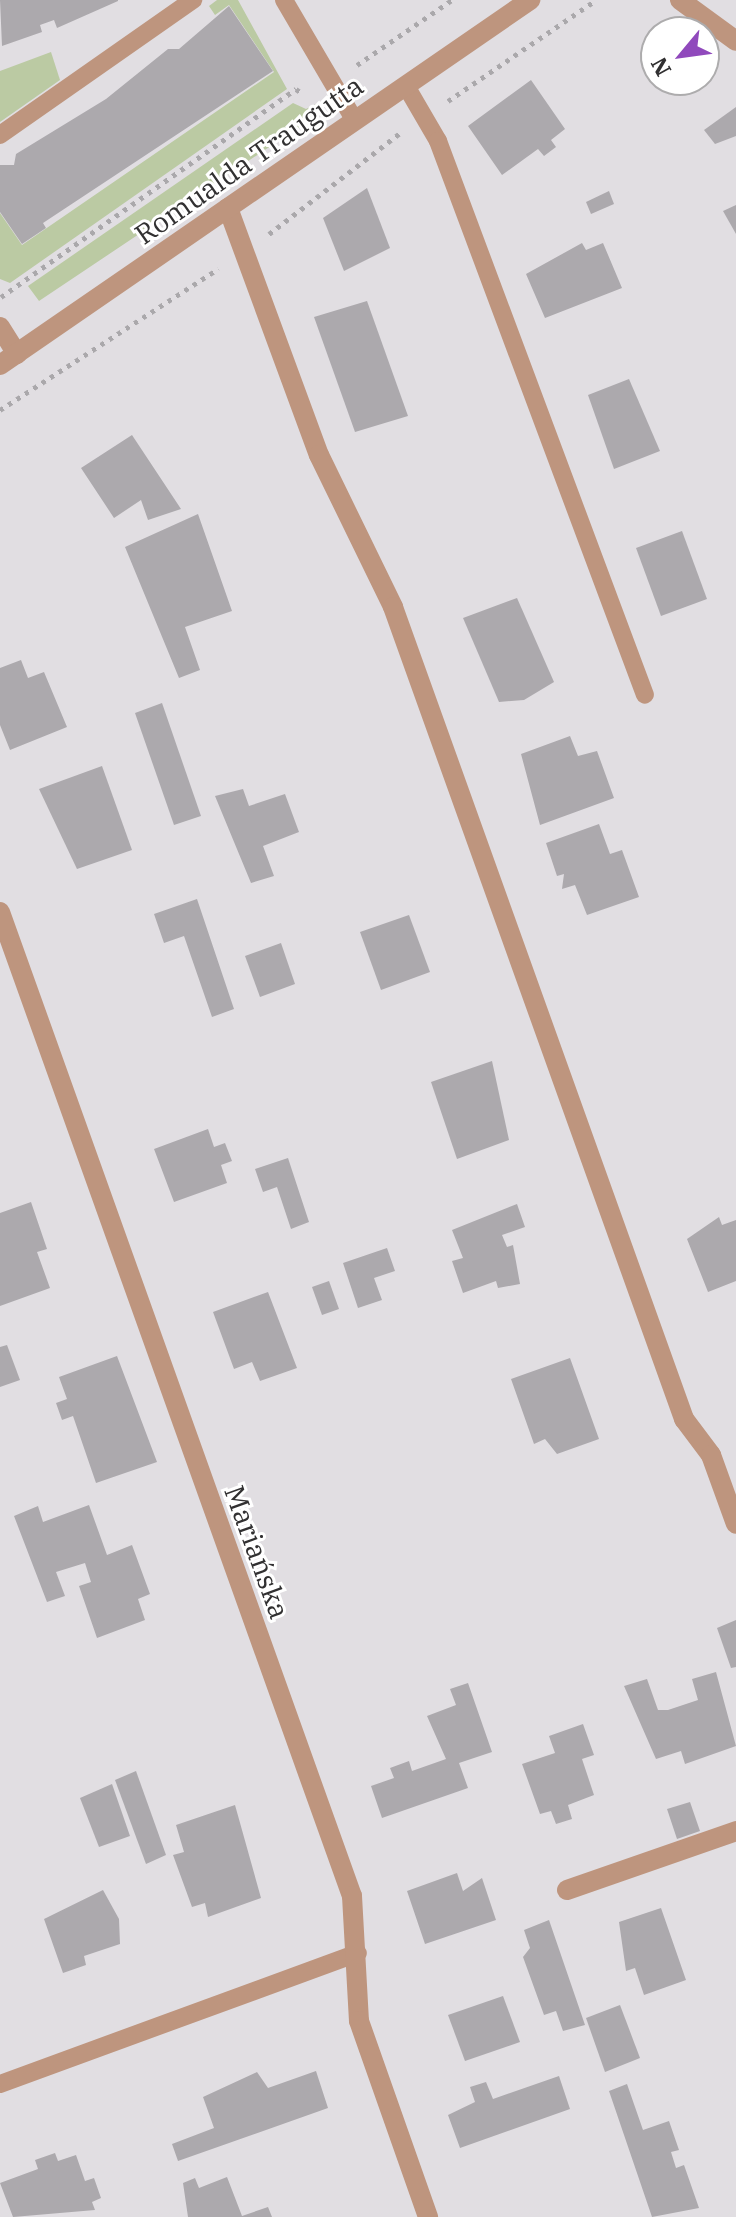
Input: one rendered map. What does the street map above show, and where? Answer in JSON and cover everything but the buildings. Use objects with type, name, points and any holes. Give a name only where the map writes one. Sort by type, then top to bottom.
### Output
[{"type":"street","name":"Romualda Traugutta","points":[[8,359],[530,0]]},
{"type":"street","points":[[680,0],[736,41]]},
{"type":"street","points":[[228,208],[319,455],[393,607],[684,1419],[711,1455],[736,1524]]},
{"type":"street","points":[[0,327],[8,359]]},
{"type":"street","name":"Mariańska","points":[[0,912],[352,1896],[358,1953],[359,2021],[428,2217]]},
{"type":"street","points":[[567,1890],[736,1831]]},
{"type":"lane","points":[[0,135],[193,0]]},
{"type":"lane","points":[[284,0],[355,121]]},
{"type":"lane","points":[[406,86],[424,117],[645,695]]},
{"type":"lane","points":[[0,2084],[358,1953]]},
{"type":"path","points":[[0,298],[296,89],[310,99],[452,0]]},
{"type":"path","points":[[0,410],[245,251],[424,117],[596,0]]},
{"type":"green space","points":[[217,0],[238,0],[287,89],[10,283],[0,279],[0,213],[22,245],[274,72],[229,5],[215,15],[209,6]]},
{"type":"green space","points":[[51,52],[60,80],[0,122],[0,71]]},
{"type":"green space","points":[[322,101],[320,113],[39,301],[28,286],[293,103],[306,109]]}]
